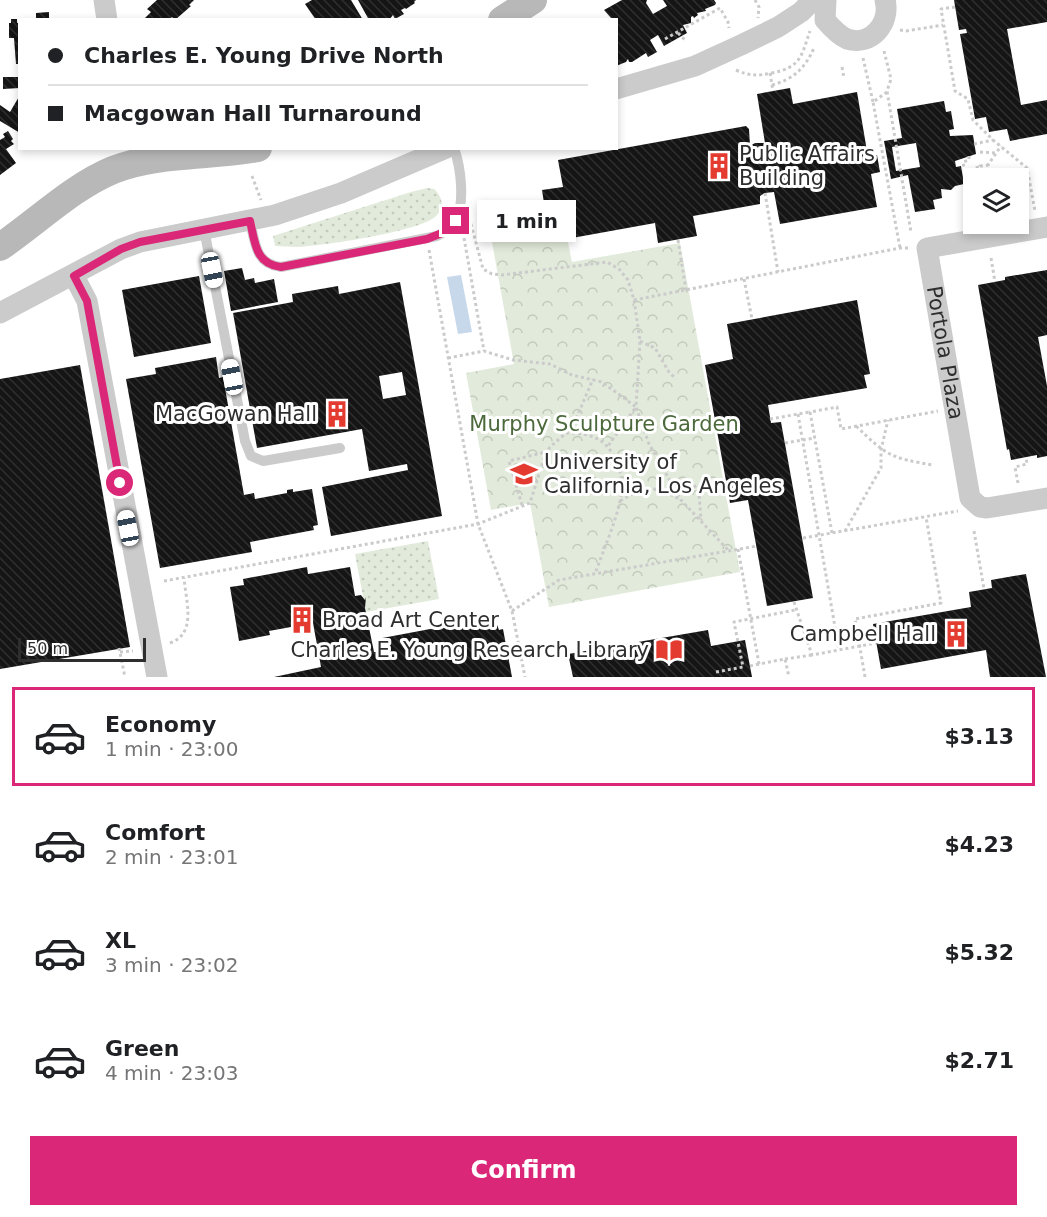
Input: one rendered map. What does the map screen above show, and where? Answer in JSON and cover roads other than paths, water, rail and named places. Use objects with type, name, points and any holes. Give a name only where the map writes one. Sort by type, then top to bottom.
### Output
[{"type":"street","points":[[104,0],[107,18]]},
{"type":"street","points":[[505,18],[533,0]]},
{"type":"street","points":[[618,88],[695,66],[778,27],[801,12],[813,0]]},
{"type":"street","points":[[826,0],[825,20],[838,34],[846,39],[856,40],[866,39],[882,27],[886,18],[885,0]]},
{"type":"street","points":[[0,247],[80,189],[141,155],[228,154],[248,150]]},
{"type":"street","points":[[0,313],[74,276],[121,249],[140,242],[204,229],[256,213],[341,193],[441,150]]},
{"type":"street","name":"Portola Plaza","points":[[1041,219],[927,248],[968,493],[975,504],[987,508],[1047,498]]},
{"type":"street","points":[[74,276],[87,301],[157,677]]},
{"type":"lane","points":[[256,213],[260,257],[270,266],[281,267],[427,239],[447,231],[456,221],[461,173],[455,150]]},
{"type":"lane","points":[[204,229],[245,441],[251,456],[263,462],[340,448]]},
{"type":"water","points":[[461,275],[472,332],[458,334],[447,277]]},
{"type":"place","name":"Public Affairs Building","points":[[719,166]]},
{"type":"place","name":"MacGowan Hall","points":[[337,414]]},
{"type":"place","name":"University of California, Los Angeles","points":[[524,474]]},
{"type":"place","name":"Broad Art Center","points":[[302,620]]},
{"type":"place","name":"Campbell Hall","points":[[956,634]]},
{"type":"place","name":"Charles E. Young Research Library","points":[[669,650]]},
{"type":"park label","name":"Murphy Sculpture Garden","points":[[604,424]]}]
